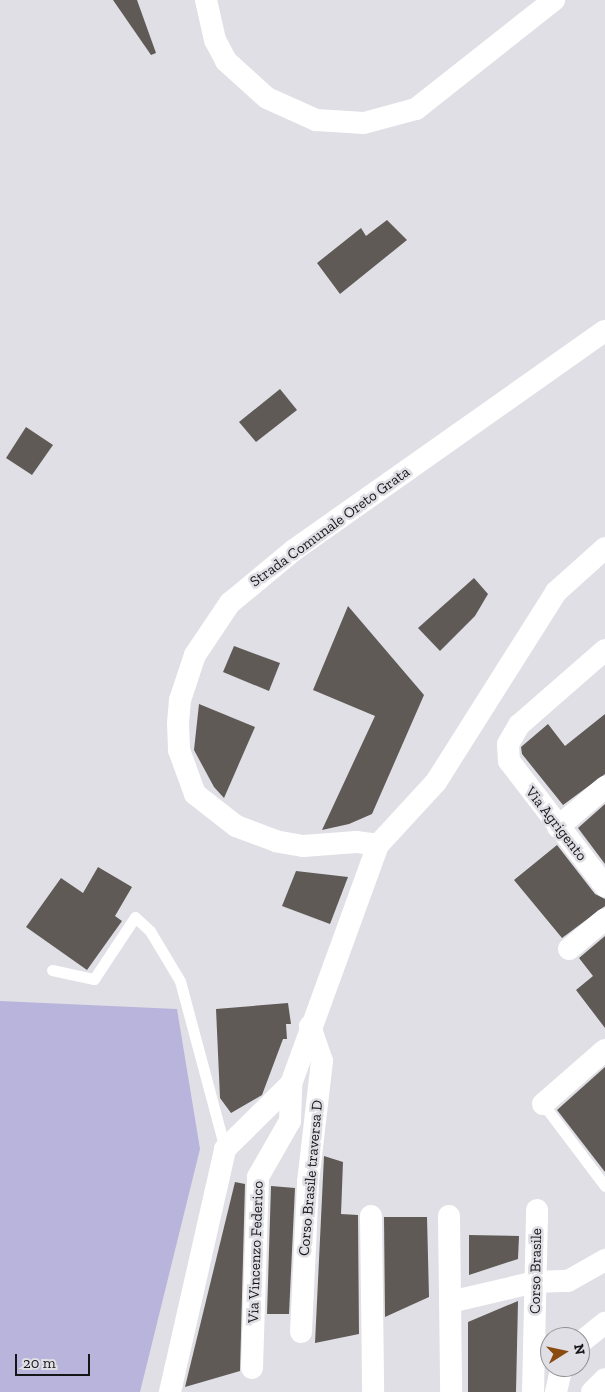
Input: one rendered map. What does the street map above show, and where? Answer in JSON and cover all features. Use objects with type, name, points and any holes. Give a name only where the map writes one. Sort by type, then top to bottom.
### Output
[{"type":"street","points":[[206,0],[215,40],[226,61],[267,98],[316,120],[364,123],[416,109],[554,0]]},
{"type":"street","name":"Strada Comunale Oreto Grata","points":[[378,846],[356,842],[303,846],[276,841],[236,826],[195,794],[179,750],[178,723],[180,700],[194,655],[230,602],[294,550],[605,331]]},
{"type":"street","points":[[170,1392],[224,1149],[291,1084],[310,1026],[378,846],[436,782],[556,592],[605,548]]},
{"type":"street","name":"Via Agrigento","points":[[605,650],[519,725],[508,744],[508,761],[605,886]]},
{"type":"street","points":[[558,827],[605,787]]},
{"type":"street","points":[[569,949],[605,919]]},
{"type":"street","name":"Corso Brasile traversa D","points":[[301,1332],[308,1182],[322,1061],[310,1026]]},
{"type":"street","points":[[543,1104],[605,1050]]},
{"type":"street","name":"Via Vincenzo Federico","points":[[252,1368],[258,1177],[290,1121],[291,1084]]},
{"type":"street","name":"Corso Brasile","points":[[534,1392],[537,1210]]},
{"type":"street","points":[[371,1216],[373,1392]]},
{"type":"street","points":[[449,1216],[451,1392]]},
{"type":"street","points":[[450,1302],[535,1282],[568,1281],[605,1260]]},
{"type":"street","points":[[590,1335],[605,1323]]},
{"type":"street","points":[[556,1392],[560,1377]]},
{"type":"street","points":[[592,1392],[605,1379]]},
{"type":"lane","points":[[52,970],[94,979],[135,918],[150,931],[180,981],[224,1149]]},
{"type":"lane","points":[[543,1104],[605,1186]]},
{"type":"shaded area","points":[[0,1001],[177,1009],[200,1149],[140,1392],[0,1392]]},
{"type":"building","points":[[113,0],[137,0],[156,53],[151,55]]},
{"type":"building","points":[[387,220],[407,240],[340,294],[317,263],[361,228],[366,236]]},
{"type":"building","points":[[280,389],[297,410],[256,442],[239,422]]},
{"type":"building","points":[[26,427],[53,445],[32,475],[6,458]]},
{"type":"building","points":[[474,578],[488,594],[475,616],[440,651],[418,628]]},
{"type":"building","points":[[348,606],[424,695],[372,814],[349,824],[322,830],[375,716],[313,690]]},
{"type":"building","points":[[234,646],[280,663],[269,691],[223,672]]},
{"type":"building","points":[[199,704],[255,727],[224,798],[214,787],[194,750]]},
{"type":"building","points":[[605,714],[605,774],[563,805],[522,754],[521,747],[548,724],[565,746]]},
{"type":"building","points":[[605,804],[605,864],[578,828]]},
{"type":"building","points":[[557,845],[595,894],[605,899],[605,906],[562,938],[514,880]]},
{"type":"building","points":[[98,867],[132,887],[115,916],[122,921],[87,970],[26,927],[61,878],[83,893]]},
{"type":"building","points":[[296,871],[348,877],[330,924],[282,906]]},
{"type":"building","points":[[605,936],[605,1028],[576,990],[593,976],[579,958]]},
{"type":"building","points":[[288,1003],[291,1024],[286,1024],[287,1039],[283,1039],[262,1095],[231,1113],[220,1098],[216,1009]]},
{"type":"building","points":[[605,1067],[605,1172],[557,1110]]},
{"type":"building","points":[[324,1156],[343,1162],[341,1214],[358,1215],[359,1334],[315,1343]]},
{"type":"building","points":[[235,1182],[245,1184],[240,1371],[185,1387]]},
{"type":"building","points":[[271,1186],[295,1188],[289,1314],[267,1314]]},
{"type":"building","points":[[384,1217],[427,1217],[429,1297],[385,1317]]},
{"type":"building","points":[[469,1235],[519,1236],[518,1259],[469,1275]]},
{"type":"building","points":[[518,1301],[516,1392],[468,1392],[468,1322]]}]
